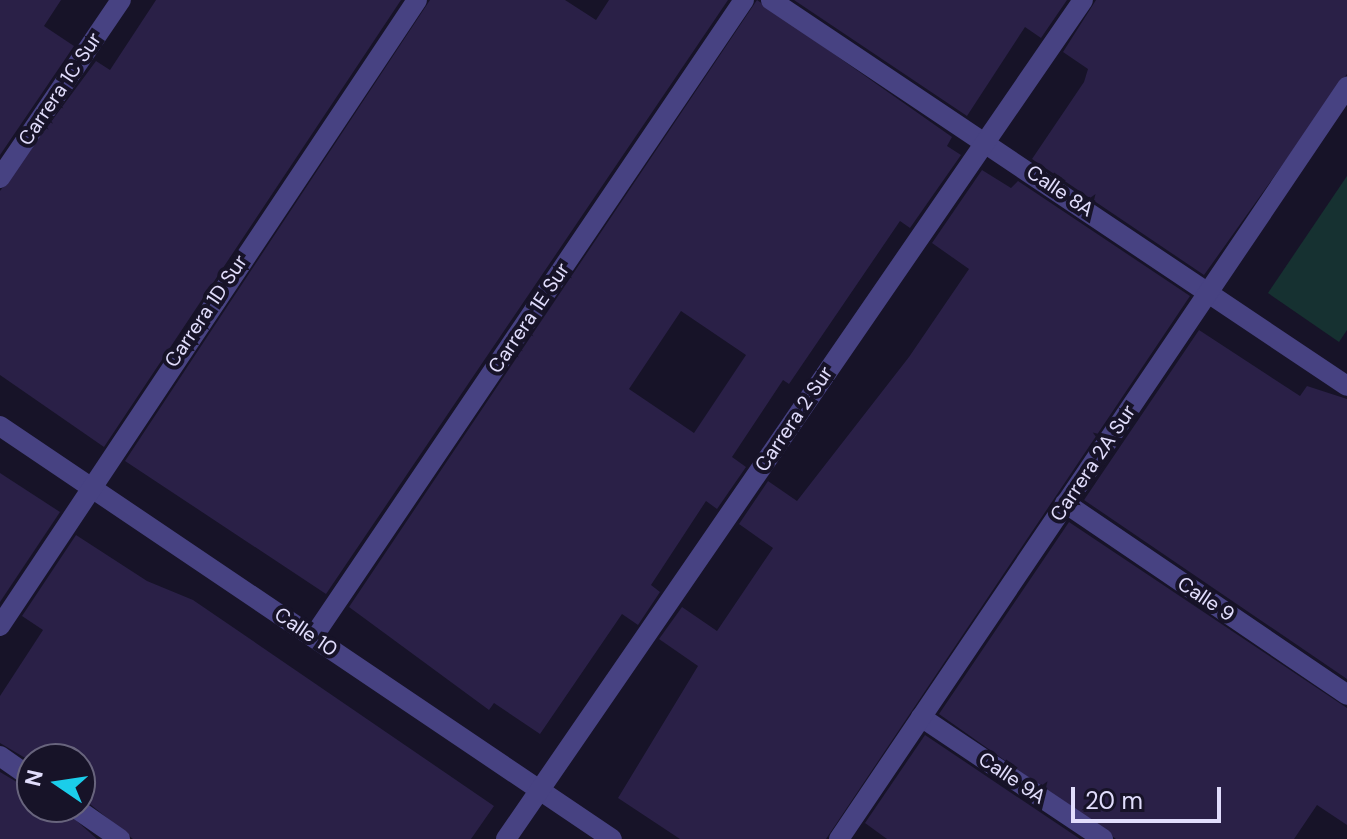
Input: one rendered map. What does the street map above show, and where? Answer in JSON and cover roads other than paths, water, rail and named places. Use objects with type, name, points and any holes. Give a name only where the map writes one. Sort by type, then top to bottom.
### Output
[{"type":"street","name":"Carrera 1C Sur","points":[[0,178],[121,0]]},
{"type":"street","name":"Carrera 1D Sur","points":[[0,626],[89,485],[417,0]]},
{"type":"street","name":"Carrera 1E Sur","points":[[313,637],[744,0]]},
{"type":"street","name":"Calle 8A","points":[[771,0],[986,140],[1347,386]]},
{"type":"street","name":"Carrera 2 Sur","points":[[506,839],[1083,0]]},
{"type":"street","name":"Carrera 2A Sur","points":[[839,839],[1347,87]]},
{"type":"street","name":"Calle 10","points":[[0,426],[612,839]]},
{"type":"street","name":"Calle 9","points":[[1065,503],[1347,695]]},
{"type":"street","name":"Calle 9A","points":[[921,717],[1103,839]]},
{"type":"street","points":[[96,822],[120,839]]}]
